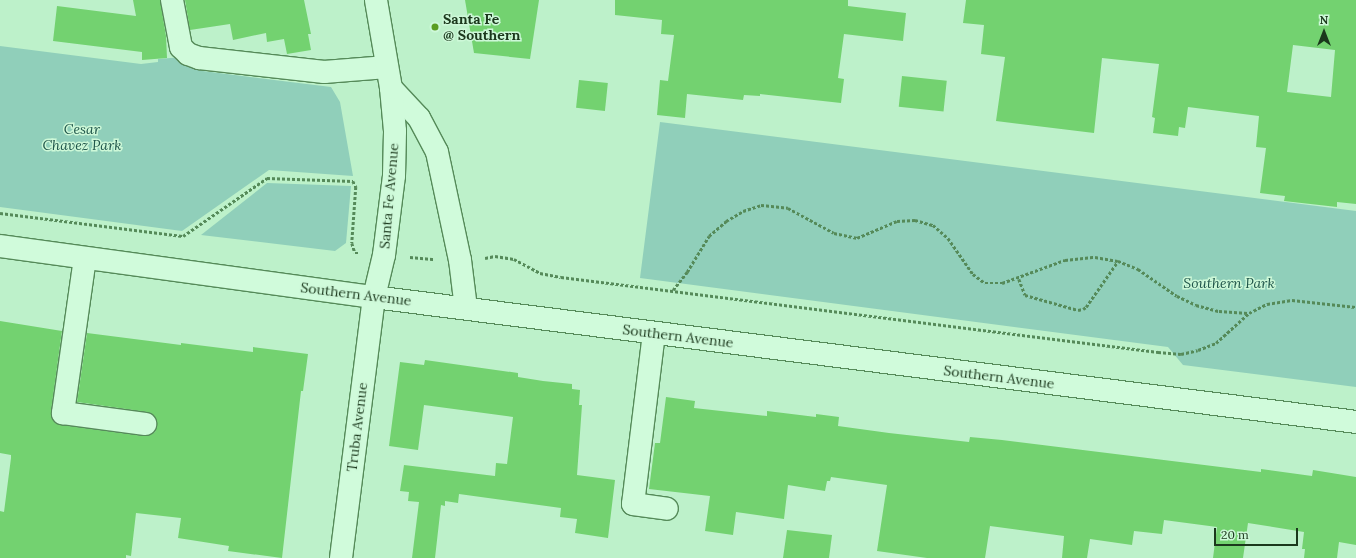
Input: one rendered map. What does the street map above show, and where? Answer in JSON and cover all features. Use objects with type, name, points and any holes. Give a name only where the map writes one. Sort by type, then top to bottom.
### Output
[{"type":"street","points":[[172,0],[181,46],[188,54],[193,56],[324,72],[387,67]]},
{"type":"street","name":"Santa Fe Avenue","points":[[374,297],[384,255],[394,176],[394,131],[391,88],[376,0]]},
{"type":"street","points":[[391,88],[419,118],[437,152],[460,260],[466,308]]},
{"type":"street","name":"Southern Avenue","points":[[0,246],[374,297],[1356,422]]},
{"type":"street","points":[[85,258],[63,413],[145,424]]},
{"type":"street","name":"Truba Avenue","points":[[341,558],[374,297]]},
{"type":"street","points":[[654,333],[633,504],[667,509]]},
{"type":"path","points":[[0,213],[183,236],[267,178],[353,181],[356,187],[352,243],[355,253]]},
{"type":"path","points":[[673,290],[687,272],[709,236],[726,221],[743,211],[761,205],[788,208],[834,233],[857,238],[897,221],[916,220],[933,225],[948,238],[973,274],[985,283],[1002,283],[1065,260],[1095,257],[1118,261],[1138,269],[1177,296],[1196,305],[1219,311],[1249,314]]},
{"type":"path","points":[[483,258],[496,256],[514,259],[540,273],[561,277],[1181,354],[1198,350],[1216,343],[1249,314],[1267,304],[1292,300],[1356,307]]},
{"type":"path","points":[[413,258],[436,259]]},
{"type":"path","points":[[1019,278],[1025,295],[1078,310],[1086,307],[1118,261]]},
{"type":"green space","name":"Cesar Chavez Park","points":[[0,46],[141,64],[158,62],[158,59],[183,57],[203,71],[331,87],[340,102],[353,176],[269,170],[182,231],[0,207]]},
{"type":"green space","name":"Southern Park","points":[[660,122],[1356,211],[1356,387],[1183,365],[1168,347],[640,278]]},
{"type":"green space","points":[[267,183],[351,186],[346,243],[335,251],[201,235]]},
{"type":"building","points":[[133,0],[160,0],[166,36],[167,58],[142,60],[142,52],[53,41],[57,6],[136,16]]},
{"type":"building","points":[[185,0],[304,0],[311,34],[308,34],[311,50],[287,54],[284,39],[267,42],[266,33],[233,40],[230,24],[190,30]]},
{"type":"building","points":[[465,0],[539,0],[530,59],[474,53]]},
{"type":"building","points":[[615,0],[848,0],[848,6],[906,13],[903,41],[844,34],[838,78],[844,79],[841,103],[760,94],[760,96],[744,95],[743,100],[687,94],[685,118],[657,115],[660,80],[668,81],[674,35],[661,34],[662,20],[615,15]]},
{"type":"building","points":[[966,0],[1356,0],[1356,204],[1337,202],[1337,207],[1284,201],[1285,196],[1260,193],[1266,148],[1256,147],[1259,116],[1188,107],[1185,128],[1179,127],[1178,136],[1153,133],[1155,118],[1152,117],[1159,64],[1102,58],[1094,133],[996,121],[1005,57],[981,54],[984,25],[963,23]],"holes":[[[1293,45],[1335,50],[1331,97],[1287,92]]]},
{"type":"building","points":[[902,76],[947,81],[944,112],[899,107]]},
{"type":"building","points":[[579,80],[608,83],[605,111],[576,108]]},
{"type":"building","points":[[0,321],[62,331],[51,411],[51,417],[55,423],[143,436],[150,435],[155,432],[157,426],[156,419],[152,414],[77,402],[87,333],[181,345],[181,343],[253,352],[253,347],[308,354],[303,391],[301,391],[282,558],[228,551],[229,546],[178,538],[181,518],[136,513],[131,556],[126,555],[126,558],[0,558],[0,511],[4,512],[11,455],[0,453]]},
{"type":"building","points":[[425,360],[518,373],[518,377],[572,384],[572,389],[580,390],[579,405],[582,405],[577,475],[615,480],[608,538],[575,533],[577,519],[560,517],[561,508],[459,494],[458,503],[445,501],[445,506],[441,505],[435,558],[412,558],[419,502],[408,501],[409,492],[400,491],[404,465],[495,476],[496,463],[507,464],[513,417],[424,405],[418,450],[389,446],[400,362],[424,365]]},
{"type":"building","points":[[666,397],[695,401],[694,408],[767,416],[767,411],[816,417],[816,414],[839,417],[838,426],[889,433],[969,442],[970,437],[1002,440],[1261,472],[1261,469],[1312,476],[1313,470],[1356,477],[1356,545],[1339,542],[1337,558],[1304,558],[1305,549],[1302,549],[1304,532],[1248,523],[1243,558],[1213,558],[1217,527],[1164,520],[1162,534],[1134,531],[1132,545],[1090,539],[1087,558],[1062,558],[1064,536],[990,526],[985,558],[927,558],[877,551],[887,485],[831,477],[830,481],[827,481],[825,491],[788,485],[784,519],[736,512],[733,535],[705,531],[710,496],[649,489],[655,443],[660,443]]},
{"type":"building","points":[[787,530],[832,535],[829,558],[783,558]]},
{"type":"place","name":"Santa Fe @ Southern","points":[[435,27]]}]
